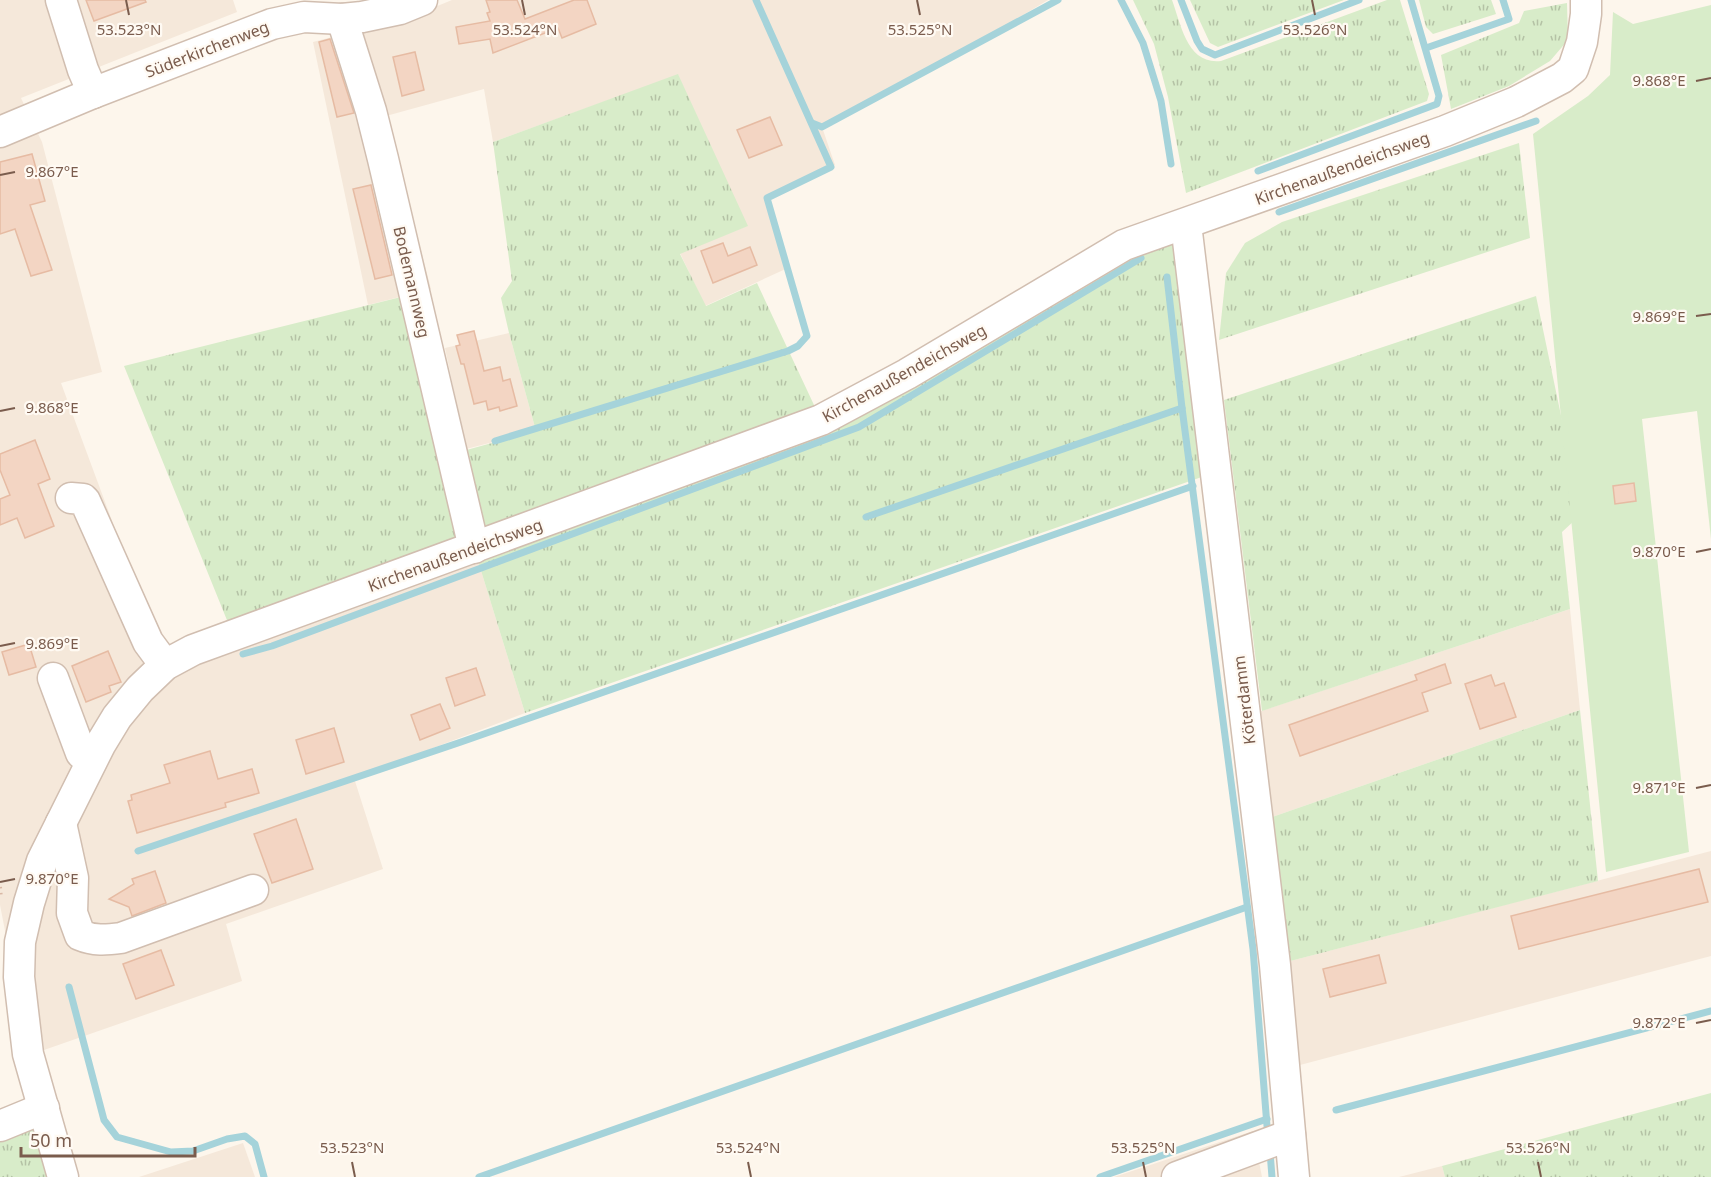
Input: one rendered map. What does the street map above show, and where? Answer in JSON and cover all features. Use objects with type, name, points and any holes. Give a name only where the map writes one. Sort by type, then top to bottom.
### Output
[{"type":"street","points":[[61,0],[83,70],[93,93]]},
{"type":"street","name":"Süderkirchenweg","points":[[0,132],[93,93],[272,24],[304,17],[362,17],[400,9],[422,0]]},
{"type":"street","name":"Kirchenaußendeichsweg","points":[[63,1177],[28,1054],[19,977],[20,942],[42,861],[91,762],[117,717],[165,664],[193,650],[821,420],[907,374],[1124,245],[1445,131],[1516,102],[1562,78],[1573,69],[1582,42],[1586,0]]},
{"type":"street","name":"Bodemannweg","points":[[342,18],[375,130],[474,548]]},
{"type":"street","name":"Köterdamm","points":[[1186,224],[1275,965],[1294,1177]]},
{"type":"street","points":[[71,498],[85,501],[148,642],[165,664]]},
{"type":"street","points":[[53,678],[81,753],[91,762]]},
{"type":"street","points":[[61,823],[73,878],[72,913],[80,935],[89,939],[121,938],[253,890]]},
{"type":"street","points":[[0,1126],[44,1108]]},
{"type":"street","points":[[1177,1177],[1290,1135]]},
{"type":"shaded area","points":[[0,0],[233,0],[237,12],[21,98],[42,142],[102,372],[61,383],[165,664],[474,548],[525,713],[354,778],[383,869],[226,924],[242,981],[44,1050],[30,947],[8,946],[0,905]]},
{"type":"shaded area","points":[[452,0],[1048,0],[951,58],[822,127],[835,165],[767,198],[790,267],[705,306],[680,253],[747,226],[678,75],[493,142],[484,89],[386,116],[431,289],[368,305],[313,42],[413,16]]},
{"type":"shaded area","points":[[509,333],[536,431],[466,449],[445,348]]},
{"type":"shaded area","points":[[1570,609],[1580,710],[1258,822],[1246,716]]},
{"type":"shaded area","points":[[1711,851],[1711,956],[1285,1069],[1275,965]]},
{"type":"shaded area","points":[[1253,1131],[1262,1177],[1114,1177]]},
{"type":"shaded area","points":[[243,1143],[255,1177],[139,1177]]},
{"type":"shaded area","points":[[1442,1166],[1445,1177],[1399,1177]]},
{"type":"green space","points":[[1133,0],[1172,0],[1182,31],[1193,50],[1200,57],[1210,61],[1221,61],[1387,0],[1400,0],[1429,94],[1427,101],[1186,193],[1168,97],[1154,44]]},
{"type":"green space","points":[[1190,0],[1344,0],[1218,47],[1210,43]]},
{"type":"green space","points":[[1419,0],[1491,0],[1496,14],[1433,34],[1426,27]]},
{"type":"green space","points":[[1567,3],[1568,40],[1550,61],[1509,86],[1451,109],[1441,55],[1519,23],[1524,11]]},
{"type":"green space","points":[[1711,5],[1711,539],[1697,411],[1642,419],[1689,852],[1606,872],[1533,134],[1588,96],[1610,75],[1613,12],[1633,24]]},
{"type":"green space","points":[[678,74],[748,226],[680,254],[706,306],[757,283],[821,420],[1186,224],[1216,472],[525,713],[474,548],[233,635],[124,366],[413,294],[452,454],[536,431],[501,298],[512,281],[493,142]]},
{"type":"green space","points":[[1519,143],[1530,238],[1219,340],[1226,273],[1245,243],[1282,222]]},
{"type":"green space","points":[[1536,296],[1563,425],[1575,520],[1562,532],[1570,609],[1262,711],[1224,400]]},
{"type":"green space","points":[[1580,710],[1598,881],[1275,965],[1258,822]]},
{"type":"green space","points":[[1711,1093],[1711,1177],[1445,1177],[1442,1166]]},
{"type":"green space","points":[[32,1101],[55,1177],[0,1177],[0,1113]]},
{"type":"building","points":[[86,0],[145,0],[146,2],[94,21]]},
{"type":"building","points":[[486,0],[517,0],[525,19],[574,0],[587,0],[596,24],[562,38],[558,28],[493,53],[490,39],[459,44],[456,27],[490,21]]},
{"type":"building","points":[[330,39],[354,113],[337,117],[319,42]]},
{"type":"building","points":[[415,52],[424,90],[402,96],[393,57]]},
{"type":"building","points":[[770,117],[782,145],[749,158],[737,130]]},
{"type":"building","points":[[32,154],[45,201],[30,205],[52,270],[31,276],[15,229],[0,234],[0,162]]},
{"type":"building","points":[[371,185],[392,275],[375,279],[353,189]]},
{"type":"building","points":[[723,243],[728,256],[750,247],[757,265],[713,283],[701,251]]},
{"type":"building","points":[[474,331],[484,371],[500,367],[503,381],[510,379],[517,406],[500,411],[499,407],[488,410],[486,401],[474,404],[464,364],[461,364],[456,346],[460,345],[457,335]]},
{"type":"building","points":[[35,440],[50,479],[38,484],[54,526],[25,538],[17,518],[0,525],[0,499],[10,495],[0,470],[0,454]]},
{"type":"building","points":[[1634,483],[1636,501],[1615,504],[1613,486]]},
{"type":"building","points":[[29,644],[36,667],[9,675],[2,652]]},
{"type":"building","points":[[108,651],[121,682],[109,686],[111,692],[86,702],[72,666]]},
{"type":"building","points":[[1445,664],[1451,683],[1422,693],[1428,711],[1300,756],[1289,725],[1417,680],[1415,675]]},
{"type":"building","points":[[476,668],[485,695],[455,706],[446,678]]},
{"type":"building","points":[[1491,675],[1495,686],[1504,683],[1516,717],[1480,729],[1465,684]]},
{"type":"building","points":[[440,704],[450,728],[420,740],[411,715]]},
{"type":"building","points":[[334,728],[344,762],[306,774],[296,740]]},
{"type":"building","points":[[210,751],[218,779],[252,769],[259,793],[225,803],[226,807],[137,833],[128,801],[132,800],[131,795],[170,783],[164,765]]},
{"type":"building","points":[[296,819],[313,869],[272,883],[254,834]]},
{"type":"building","points":[[1699,869],[1708,902],[1519,949],[1511,916]]},
{"type":"building","points":[[155,871],[166,903],[132,916],[129,907],[109,899],[134,884],[132,879]]},
{"type":"building","points":[[161,950],[174,985],[136,999],[123,964]]},
{"type":"building","points":[[1379,955],[1386,983],[1330,997],[1323,969]]},
{"type":"waterway","points":[[495,441],[788,351],[798,346],[807,336],[767,198],[831,167],[756,0]]},
{"type":"waterway","points":[[812,123],[822,127],[1058,0]]},
{"type":"waterway","points":[[1121,0],[1143,43],[1161,101],[1171,164]]},
{"type":"waterway","points":[[1181,0],[1197,41],[1202,49],[1215,55],[1359,0]]},
{"type":"waterway","points":[[1258,171],[1437,104],[1439,96],[1411,0]]},
{"type":"waterway","points":[[1426,48],[1509,19],[1503,0]]},
{"type":"waterway","points":[[1279,212],[1536,121]]},
{"type":"waterway","points":[[243,654],[272,646],[859,427],[1141,258]]},
{"type":"waterway","points":[[1167,277],[1253,949],[1267,1126]]},
{"type":"waterway","points":[[866,517],[1182,408]]},
{"type":"waterway","points":[[138,851],[461,742],[1193,486]]},
{"type":"waterway","points":[[479,1177],[1247,907]]},
{"type":"waterway","points":[[69,987],[104,1120],[117,1137],[171,1152],[193,1151],[227,1139],[245,1136],[255,1144],[264,1177]]},
{"type":"waterway","points":[[1336,1110],[1711,1011]]},
{"type":"waterway","points":[[1100,1177],[1267,1119]]},
{"type":"waterway","points":[[1270,1152],[1272,1177]]}]
